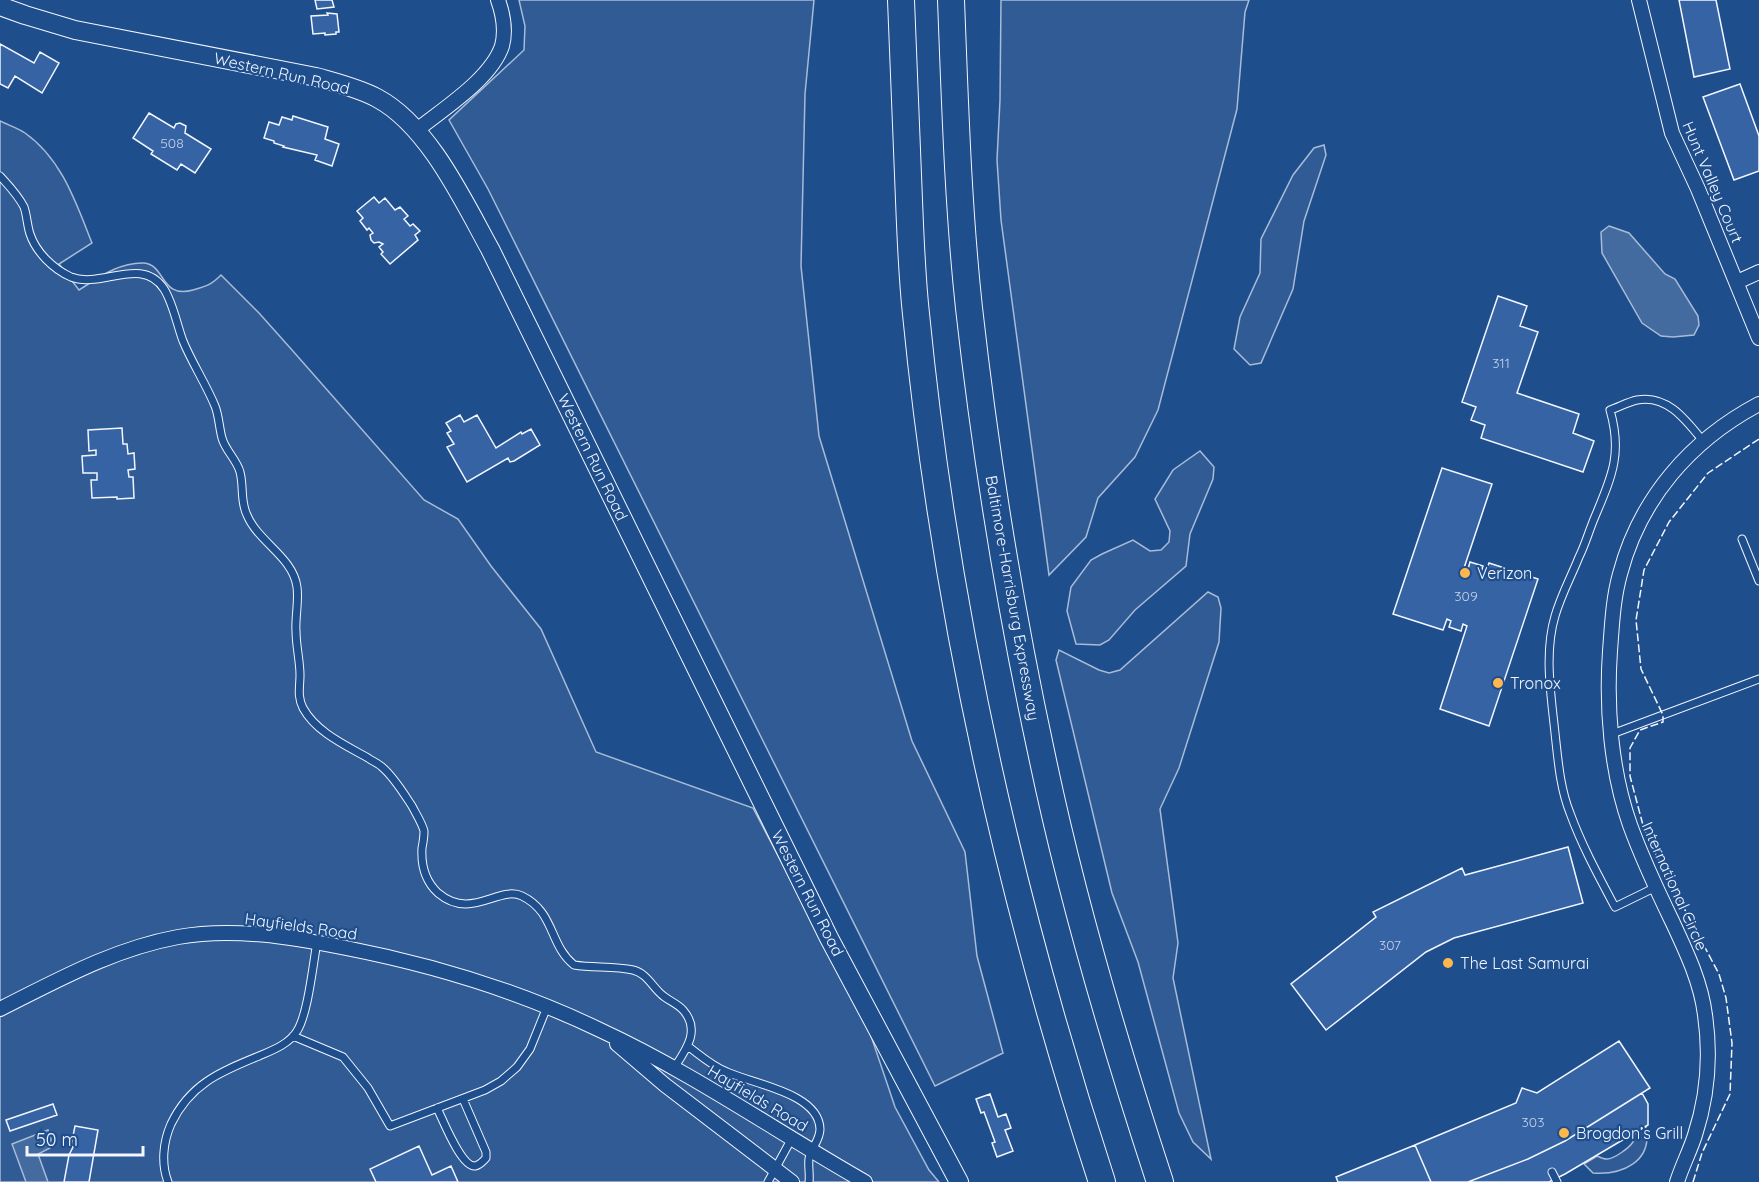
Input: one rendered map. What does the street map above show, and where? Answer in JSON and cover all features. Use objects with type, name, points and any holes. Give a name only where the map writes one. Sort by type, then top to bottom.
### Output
[{"type":"highway","points":[[901,0],[915,312],[929,434],[948,558],[967,663],[1012,870],[1040,976],[1102,1182]]},
{"type":"highway","name":"Baltimore-Harrisburg Expressway","points":[[951,0],[957,165],[968,296],[984,430],[1002,550],[1040,747],[1066,860],[1106,1009],[1160,1182]]},
{"type":"street","points":[[417,130],[479,80],[493,64],[502,45],[504,23],[498,0]]},
{"type":"street","name":"Hunt Valley Court","points":[[1640,0],[1672,133],[1759,338]]},
{"type":"street","name":"Western Run Road","points":[[0,6],[75,30],[316,77],[350,87],[378,99],[417,130],[463,199],[490,249],[829,938],[959,1182]]},
{"type":"street","points":[[1737,282],[1759,272]]},
{"type":"street","name":"International Circle","points":[[1677,1182],[1695,1136],[1709,1076],[1705,1012],[1697,978],[1629,823],[1616,766],[1609,674],[1614,607],[1619,576],[1628,548],[1664,483],[1681,462],[1703,441],[1734,417],[1759,404]]},
{"type":"street","name":"Hayfields Road","points":[[0,1009],[122,951],[179,937],[222,933],[272,935],[370,952],[498,988],[600,1029],[674,1068],[865,1182]]},
{"type":"street","name":"Hayfields Road","points":[[600,1029],[665,1085],[792,1182]]},
{"type":"lane","points":[[0,176],[25,208],[30,235],[39,251],[52,266],[71,277],[86,280],[102,279],[122,273],[138,274],[153,278],[164,289],[184,344],[215,407],[222,440],[239,470],[242,504],[248,519],[291,569],[297,585],[295,628],[300,675],[298,694],[303,708],[316,725],[382,767],[412,806],[424,832],[423,869],[428,882],[439,894],[452,902],[475,904],[515,893],[540,909],[551,928],[558,947],[566,959],[574,965],[635,970],[645,976],[666,999],[683,1009],[689,1020],[692,1031],[689,1047],[674,1068]]},
{"type":"lane","points":[[1656,887],[1615,907],[1589,859],[1569,812],[1559,767],[1549,653],[1554,619],[1562,593],[1611,479],[1616,447],[1615,427],[1610,410],[1637,400],[1649,399],[1661,402],[1673,408],[1703,441]]},
{"type":"lane","points":[[1742,538],[1759,580]]},
{"type":"lane","points":[[1612,734],[1759,679]]},
{"type":"lane","points":[[168,1182],[163,1152],[168,1131],[187,1097],[202,1083],[275,1049],[290,1040],[297,1031],[303,1017],[317,942]]},
{"type":"lane","points":[[293,1036],[342,1057],[368,1088],[390,1126],[463,1099],[501,1081],[517,1067],[530,1049],[547,1007]]},
{"type":"lane","points":[[689,1047],[710,1064],[728,1073],[798,1098],[808,1107],[817,1118],[820,1128],[818,1140],[809,1158],[810,1182]]},
{"type":"lane","points":[[437,1108],[461,1156],[469,1165],[476,1166],[486,1158],[486,1152],[463,1099]]},
{"type":"lane","points":[[768,1182],[792,1138]]},
{"type":"lane","points":[[1552,1172],[1557,1182]]},
{"type":"shaded area","points":[[519,0],[814,0],[805,94],[801,266],[819,436],[912,741],[965,852],[977,956],[1003,1053],[935,1086],[488,189],[449,120],[524,50],[525,26]]},
{"type":"shaded area","points":[[1001,0],[1249,0],[1245,12],[1237,109],[1158,410],[1135,457],[1098,498],[1086,537],[1049,575],[1001,220],[997,160]]},
{"type":"shaded area","points":[[0,121],[22,131],[38,144],[58,169],[74,197],[92,243],[59,264],[79,290],[117,268],[135,263],[151,265],[169,286],[182,292],[205,286],[221,275],[259,313],[424,500],[458,519],[491,566],[541,629],[596,752],[753,808],[868,1027],[895,1107],[929,1170],[939,1182],[0,1182]]},
{"type":"shaded area","points":[[1324,145],[1326,155],[1304,221],[1293,289],[1261,363],[1250,365],[1234,349],[1240,317],[1260,273],[1261,239],[1293,175],[1314,148]]},
{"type":"shaded area","points":[[1609,226],[1629,233],[1665,274],[1675,279],[1698,316],[1699,325],[1694,335],[1661,336],[1642,323],[1602,253],[1601,232]]},
{"type":"shaded area","points":[[1200,451],[1214,467],[1213,479],[1190,534],[1186,566],[1135,610],[1109,640],[1100,645],[1076,644],[1067,611],[1071,587],[1091,560],[1102,554],[1133,540],[1150,551],[1161,550],[1169,542],[1170,531],[1155,499],[1173,470]]},
{"type":"shaded area","points":[[1208,592],[1218,597],[1221,608],[1219,642],[1179,768],[1160,809],[1178,943],[1173,978],[1211,1159],[1193,1142],[1179,1113],[1138,962],[1112,893],[1056,660],[1059,650],[1099,670],[1109,673],[1120,670]]},
{"type":"shaded area","points":[[1646,1127],[1645,1149],[1633,1164],[1614,1172],[1593,1173],[1584,1164],[1597,1156],[1610,1159],[1617,1155],[1633,1142],[1632,1136]]},
{"type":"shaded area","points":[[48,1130],[51,1139],[50,1148],[38,1154],[48,1182],[26,1182],[12,1144]]},
{"type":"building","points":[[315,0],[332,0],[334,7],[317,9]]},
{"type":"building","points":[[1679,0],[1716,0],[1730,69],[1694,77]]},
{"type":"building","points":[[327,13],[337,14],[339,32],[325,35],[325,33],[313,34],[311,16],[328,15]]},
{"type":"building","points":[[0,44],[34,63],[40,52],[59,63],[42,93],[15,76],[8,88],[0,84]]},
{"type":"building","points":[[1740,84],[1759,136],[1759,171],[1734,180],[1703,97]]},
{"type":"building","points":[[149,113],[174,128],[180,123],[186,126],[185,133],[211,149],[195,173],[181,164],[177,170],[151,154],[153,151],[133,138]]},
{"type":"building","points":[[293,116],[328,127],[325,139],[339,144],[332,166],[315,160],[317,155],[283,147],[264,138],[269,122],[279,125],[282,117],[292,120]]},
{"type":"building","points":[[374,197],[379,203],[385,198],[395,210],[400,207],[408,216],[404,219],[410,226],[413,224],[420,231],[415,235],[418,240],[390,264],[381,254],[383,252],[379,247],[383,244],[374,243],[371,240],[370,235],[373,233],[369,228],[367,230],[360,221],[363,218],[357,211]]},
{"type":"building","points":[[1498,296],[1527,306],[1520,326],[1538,332],[1517,393],[1579,414],[1573,433],[1594,441],[1583,472],[1481,438],[1485,425],[1471,420],[1476,407],[1462,402]]},
{"type":"building","points":[[460,415],[464,422],[477,415],[496,448],[521,432],[522,434],[531,429],[540,445],[514,461],[510,462],[508,458],[467,482],[447,447],[454,444],[447,433],[451,431],[446,423]]},
{"type":"building","points":[[122,428],[123,444],[127,444],[128,454],[134,453],[135,469],[128,470],[129,477],[133,477],[134,498],[92,498],[91,480],[97,480],[97,473],[83,473],[82,456],[96,455],[96,450],[89,451],[88,430]]},
{"type":"building","points":[[1442,468],[1492,484],[1464,568],[1468,569],[1470,562],[1483,566],[1481,573],[1485,574],[1489,563],[1538,579],[1489,726],[1440,709],[1467,626],[1463,624],[1461,631],[1449,627],[1451,621],[1447,619],[1443,630],[1393,614]]},
{"type":"building","points":[[1568,847],[1583,903],[1454,938],[1426,952],[1326,1030],[1291,984],[1376,917],[1373,912],[1462,868],[1465,875]]},
{"type":"building","points":[[1619,1041],[1650,1088],[1565,1141],[1528,1159],[1468,1182],[1431,1182],[1415,1145],[1516,1103],[1522,1088],[1537,1093]]},
{"type":"building","points":[[1642,1093],[1648,1104],[1648,1125],[1565,1174],[1549,1182],[1468,1182],[1528,1159],[1565,1141]]},
{"type":"building","points":[[990,1094],[998,1117],[1006,1114],[1011,1128],[1005,1130],[1013,1151],[997,1157],[992,1143],[995,1142],[984,1112],[981,1113],[976,1099]]},
{"type":"building","points":[[53,1104],[57,1115],[10,1131],[6,1120]]},
{"type":"building","points":[[75,1126],[98,1130],[89,1182],[64,1182],[69,1155],[73,1147],[71,1146]]},
{"type":"building","points":[[1415,1145],[1431,1182],[1338,1182],[1336,1177]]},
{"type":"building","points":[[419,1146],[432,1175],[451,1166],[458,1182],[376,1182],[370,1169]]},
{"type":"fence","points":[[1693,1182],[1702,1153],[1730,1094],[1732,1043],[1726,998],[1719,974],[1644,829],[1630,776],[1630,748],[1640,730],[1663,722],[1663,715],[1641,669],[1636,620],[1644,570],[1669,522],[1708,473],[1759,439]]},
{"type":"place","name":"Verizon","points":[[1465,573]]},
{"type":"place","name":"Tronox","points":[[1498,683]]},
{"type":"place","name":"The Last Samurai","points":[[1448,963]]},
{"type":"place","name":"Brogdon’s Grill","points":[[1564,1133]]}]
